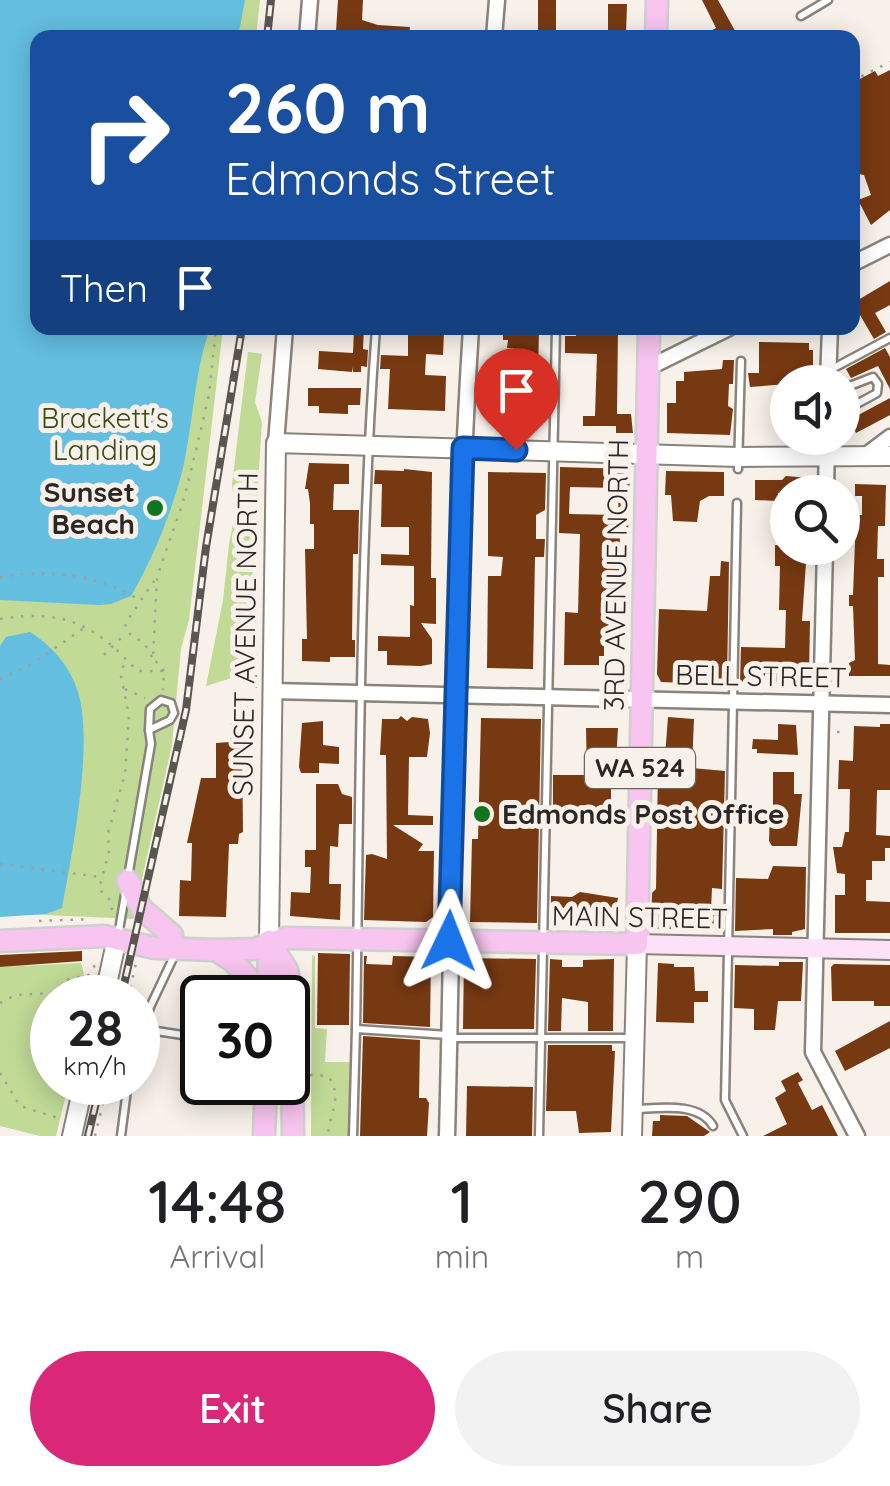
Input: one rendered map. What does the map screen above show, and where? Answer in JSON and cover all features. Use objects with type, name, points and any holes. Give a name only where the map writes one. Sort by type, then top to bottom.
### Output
[{"type":"main road","points":[[657,0],[657,30]]},
{"type":"main road","name":"3RD AVENUE NORTH","points":[[637,944],[649,335]]},
{"type":"main road","points":[[128,881],[142,909],[175,942]]},
{"type":"main road","name":"MAIN STREET","points":[[0,941],[155,948],[175,942],[253,937],[269,941]]},
{"type":"main road","name":"MAIN STREET","points":[[175,942],[216,950],[255,948],[284,938],[890,950]]},
{"type":"main road","points":[[267,975],[269,941]]},
{"type":"main road","points":[[269,941],[287,970],[291,988],[292,1136]]},
{"type":"main road","points":[[216,950],[246,975]]},
{"type":"main road","points":[[264,1136],[265,1105]]},
{"type":"street","points":[[308,30],[310,0]]},
{"type":"street","points":[[495,30],[497,0]]},
{"type":"street","points":[[860,260],[890,245]]},
{"type":"street","name":"SUNSET AVENUE NORTH","points":[[269,941],[276,444],[284,335]]},
{"type":"street","points":[[447,1136],[463,448],[471,335]]},
{"type":"street","points":[[648,368],[715,335]]},
{"type":"street","points":[[829,365],[830,335]]},
{"type":"street","points":[[866,456],[890,437]]},
{"type":"street","points":[[276,444],[553,451],[738,463],[780,455]]},
{"type":"street","points":[[860,454],[890,456]]},
{"type":"street","points":[[825,565],[813,1052],[856,1136]]},
{"type":"street","name":"BELL STREET","points":[[272,692],[890,705]]},
{"type":"street","points":[[632,1136],[637,944]]},
{"type":"street","points":[[110,975],[118,946]]},
{"type":"lane","points":[[801,16],[828,0]]},
{"type":"lane","points":[[353,1136],[367,446],[375,335]]},
{"type":"lane","points":[[539,1136],[556,335]]},
{"type":"lane","points":[[847,365],[890,338]]},
{"type":"lane","points":[[738,463],[741,361]]},
{"type":"lane","points":[[873,377],[878,384],[880,390],[862,403],[851,406],[843,400],[848,388],[857,381],[873,377]]},
{"type":"lane","points":[[737,503],[725,1100],[743,1136]]},
{"type":"lane","points":[[118,946],[151,744],[149,730],[150,710],[155,703],[168,700],[174,710],[172,717],[149,730]]},
{"type":"lane","points":[[160,981],[175,942]]},
{"type":"lane","points":[[356,1029],[448,1036],[634,1038]]},
{"type":"lane","points":[[121,1136],[125,1105]]},
{"type":"lane","points":[[633,1109],[693,1110],[710,1119],[714,1126]]},
{"type":"path","points":[[860,76],[890,62]]},
{"type":"path","points":[[127,632],[126,624],[157,577],[183,502],[209,395],[215,335]]},
{"type":"path","points":[[0,577],[37,572],[94,580],[120,587],[141,600]]},
{"type":"path","points":[[153,658],[157,577]]},
{"type":"path","points":[[0,619],[29,615],[86,626],[114,646],[137,671],[164,670]]},
{"type":"path","points":[[2,679],[86,626]]},
{"type":"path","points":[[127,632],[144,642],[164,670],[163,690],[168,700]]},
{"type":"path","points":[[104,655],[127,632]]},
{"type":"path","points":[[112,915],[112,901],[100,890],[109,851],[108,833],[126,774],[130,716],[120,676],[126,658]]},
{"type":"path","points":[[123,689],[155,703]]},
{"type":"path","points":[[837,732],[847,732]]},
{"type":"path","points":[[0,864],[101,877]]},
{"type":"path","points":[[0,1003],[16,995],[48,994],[69,980],[88,976],[118,946]]},
{"type":"path","points":[[118,946],[124,975]]},
{"type":"path","points":[[0,1073],[20,1106],[73,1128]]},
{"type":"path","points":[[310,1075],[328,1076],[334,1084],[338,1104],[328,1136]]},
{"type":"path","points":[[96,1136],[103,1105]]},
{"type":"green space","name":"Brackett's Landing","points":[[0,0],[260,0],[257,30],[30,30],[30,335],[222,335],[172,745],[133,919],[0,916]]},
{"type":"green space","points":[[248,352],[262,354],[255,402],[262,422],[242,673],[206,686],[235,514],[232,484]]},
{"type":"green space","points":[[312,955],[315,1028],[327,1029],[325,1062],[351,1062],[348,1136],[311,1136]]},
{"type":"green space","points":[[81,963],[84,975],[30,975],[30,1105],[63,1105],[56,1136],[0,1126],[0,967]]},
{"type":"water","points":[[0,0],[245,0],[239,30],[30,30],[30,335],[208,335],[181,474],[156,547],[131,596],[99,605],[0,600]]},
{"type":"water","points":[[30,632],[59,658],[78,692],[84,740],[80,799],[62,908],[46,914],[0,917],[0,646],[6,637]]},
{"type":"building","points":[[338,0],[363,0],[362,20],[410,27],[410,30],[336,30]]},
{"type":"building","points":[[538,0],[556,0],[556,30],[538,30]]},
{"type":"building","points":[[702,0],[718,0],[735,30],[712,30],[716,28]]},
{"type":"building","points":[[608,4],[627,4],[626,30],[608,30]]},
{"type":"building","points":[[890,70],[890,210],[871,225],[860,204],[860,199],[871,195],[864,175],[860,174],[860,79],[875,71],[878,76]]},
{"type":"building","points":[[890,281],[890,305],[875,313],[886,332],[874,339],[860,315],[860,299]]},
{"type":"building","points":[[354,335],[364,335],[367,367],[361,366],[361,372],[353,372],[353,367],[352,372],[318,369],[319,351],[353,353]]},
{"type":"building","points":[[408,335],[444,335],[443,355],[426,354],[425,375],[446,376],[445,411],[388,409],[390,369],[380,369],[381,355],[408,356]]},
{"type":"building","points":[[503,335],[539,335],[537,421],[513,421],[514,348],[507,348],[508,340],[503,340]]},
{"type":"building","points":[[618,335],[617,414],[631,414],[633,433],[616,433],[616,426],[583,426],[583,416],[595,416],[597,354],[565,353],[565,336]]},
{"type":"building","points":[[759,342],[809,343],[809,350],[813,350],[813,365],[770,365],[770,385],[750,387],[748,373],[759,373]]},
{"type":"building","points":[[885,348],[890,357],[890,389],[878,366],[860,374],[860,365],[853,365]]},
{"type":"building","points":[[723,360],[734,360],[733,384],[729,384],[728,406],[733,409],[730,435],[667,433],[667,403],[676,403],[676,381],[684,381],[684,372],[722,369]]},
{"type":"building","points":[[308,388],[361,388],[360,405],[348,405],[348,414],[319,413],[319,406],[308,406]]},
{"type":"building","points":[[890,398],[890,415],[860,431],[860,414]]},
{"type":"building","points":[[309,463],[349,464],[349,484],[334,484],[333,510],[359,510],[358,554],[353,554],[355,657],[330,657],[330,662],[302,661],[302,639],[307,639],[305,549],[314,549],[314,524],[310,524],[305,489]]},
{"type":"building","points":[[560,467],[630,469],[628,535],[620,534],[618,619],[604,632],[604,656],[599,656],[599,665],[564,665],[565,612],[578,613],[580,534],[559,533]],"holes":[[[570,487],[619,488],[618,515],[569,514]]]},
{"type":"building","points":[[375,470],[432,472],[431,578],[436,578],[436,624],[421,623],[432,639],[432,664],[421,666],[387,665],[387,651],[378,651],[378,636],[410,637],[414,566],[381,565],[381,554],[409,555],[409,527],[381,527],[382,484],[374,484]]},
{"type":"building","points":[[666,471],[724,472],[724,496],[709,496],[700,501],[697,522],[673,521],[671,495],[665,495]]},
{"type":"building","points":[[488,472],[546,473],[545,510],[536,515],[536,539],[545,539],[544,557],[535,557],[533,669],[487,668],[488,576],[501,576],[503,557],[488,556]]},
{"type":"building","points":[[755,480],[770,480],[770,501],[755,500]]},
{"type":"building","points":[[860,484],[886,485],[885,526],[878,526],[877,559],[884,559],[884,577],[878,577],[878,664],[890,665],[890,676],[849,676],[849,663],[855,660],[849,595],[853,595],[854,565],[860,565]]},
{"type":"building","points":[[721,561],[729,562],[727,681],[661,682],[657,674],[659,609],[707,611],[710,576],[720,576]]},
{"type":"building","points":[[806,565],[802,621],[810,621],[809,676],[804,681],[740,682],[741,647],[785,648],[786,610],[779,610],[780,566],[775,566]]},
{"type":"building","points":[[231,706],[252,707],[252,740],[242,739],[243,832],[238,844],[229,844],[226,917],[179,916],[180,880],[191,881],[192,843],[187,843],[201,778],[216,778],[216,743],[230,742]]},
{"type":"building","points":[[401,716],[407,721],[412,717],[428,719],[430,733],[427,757],[409,757],[408,815],[433,816],[433,825],[393,825],[423,844],[418,851],[434,851],[433,917],[426,922],[364,920],[366,855],[387,859],[386,755],[380,755],[382,719]]},
{"type":"building","points":[[668,717],[694,719],[692,768],[725,771],[722,889],[712,888],[711,909],[722,909],[722,928],[651,926],[652,893],[656,889],[658,770],[664,770]]},
{"type":"building","points":[[481,718],[541,719],[537,923],[470,922],[472,839],[478,839]]},
{"type":"building","points":[[323,721],[323,745],[339,747],[339,764],[319,763],[319,773],[301,773],[302,723]]},
{"type":"building","points":[[778,724],[796,725],[798,755],[757,753],[757,749],[752,749],[753,739],[778,740]]},
{"type":"building","points":[[890,724],[890,790],[877,790],[876,835],[890,836],[890,848],[885,848],[885,861],[872,861],[872,880],[866,880],[866,901],[890,902],[890,933],[835,933],[835,895],[845,895],[845,874],[837,873],[833,847],[842,847],[845,832],[849,832],[850,789],[838,789],[839,760],[853,761],[854,726]]},
{"type":"building","points":[[586,728],[618,728],[611,815],[579,815],[579,809],[553,809],[553,775],[587,775]]},
{"type":"building","points":[[773,772],[794,772],[794,794],[802,794],[797,846],[772,846],[769,841]]},
{"type":"building","points":[[316,784],[338,784],[342,794],[352,797],[352,824],[339,824],[338,847],[330,846],[329,884],[341,884],[340,920],[290,916],[291,892],[310,893],[311,867],[305,867],[305,850],[316,850]]},
{"type":"building","points":[[773,866],[806,867],[805,929],[792,935],[773,935],[773,929],[735,931],[736,878],[768,879]]},
{"type":"building","points":[[580,892],[618,898],[613,923],[581,925],[572,922],[572,909],[551,909],[551,896],[572,897]]},
{"type":"building","points":[[82,951],[82,961],[0,967],[0,955]]},
{"type":"building","points":[[318,953],[350,954],[349,1025],[317,1025]]},
{"type":"building","points":[[364,956],[366,964],[392,965],[393,956],[431,957],[430,1027],[363,1023]]},
{"type":"building","points":[[464,958],[536,959],[534,1029],[463,1029]]},
{"type":"building","points":[[550,959],[562,960],[562,967],[583,967],[583,960],[614,959],[613,1031],[588,1031],[588,1002],[562,998],[561,1031],[548,1031]]},
{"type":"building","points":[[779,962],[803,962],[801,1001],[778,1001],[775,1030],[754,1030],[754,1009],[734,1008],[735,965],[779,966]]},
{"type":"building","points":[[658,963],[694,967],[695,991],[708,991],[708,1002],[694,1002],[694,1023],[656,1022]]},
{"type":"building","points":[[834,964],[890,965],[890,1006],[874,1006],[874,1001],[832,1001]]},
{"type":"building","points":[[890,1021],[890,1048],[845,1071],[835,1051]]},
{"type":"building","points":[[363,1036],[420,1040],[419,1098],[426,1098],[429,1103],[427,1136],[360,1136]]},
{"type":"building","points":[[548,1045],[612,1045],[615,1051],[611,1132],[579,1133],[576,1111],[546,1111]]},
{"type":"building","points":[[798,1072],[803,1080],[798,1083],[812,1110],[822,1105],[838,1136],[763,1136],[787,1124],[775,1098],[786,1091],[781,1081]]},
{"type":"building","points":[[467,1086],[533,1087],[532,1136],[466,1136]]},
{"type":"building","points":[[660,1115],[687,1116],[710,1132],[704,1136],[652,1136],[653,1121],[660,1121]]},
{"type":"railway","points":[[268,30],[271,0]]},
{"type":"railway","points":[[126,975],[186,710],[206,547],[241,335]]},
{"type":"railway","points":[[88,1136],[95,1105]]},
{"type":"place","name":"Sunset Beach","points":[[155,508]]},
{"type":"place","name":"Edmonds Post Office","points":[[482,814]]},
{"type":"route","points":[[449,941],[463,448],[516,450]]}]
